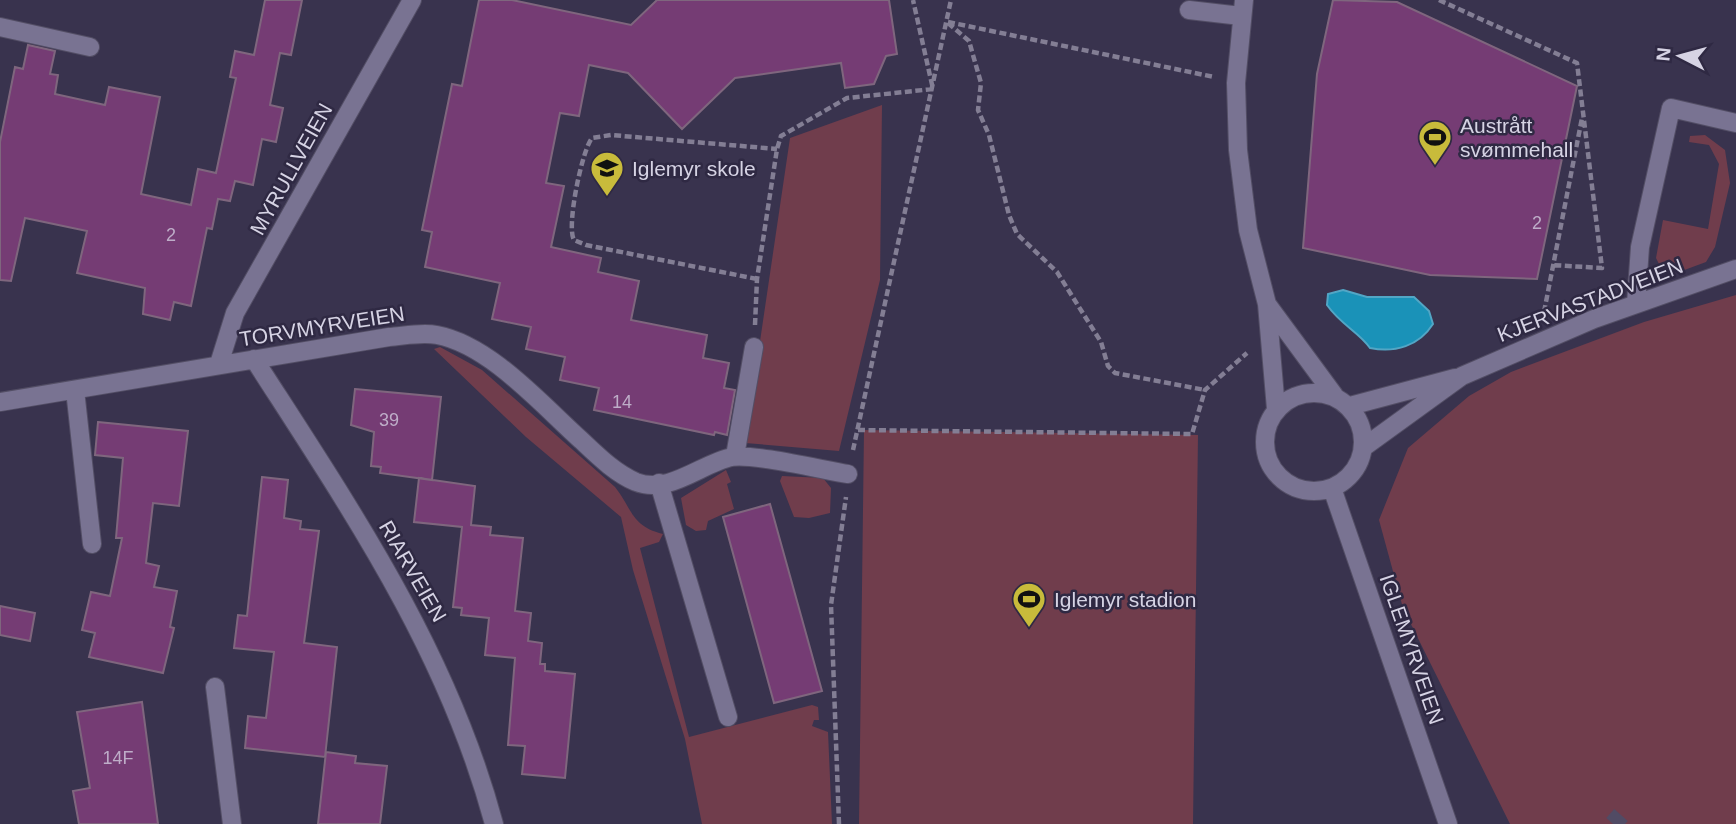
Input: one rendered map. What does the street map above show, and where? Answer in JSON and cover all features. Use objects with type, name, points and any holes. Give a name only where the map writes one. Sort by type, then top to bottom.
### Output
[{"type":"street","name":"MYRULLVEIEN","points":[[219,364],[235,313],[412,0]]},
{"type":"street","points":[[1189,10],[1243,8],[1236,83],[1238,150],[1248,230],[1267,303],[1276,409],[1264,433],[1267,459],[1282,480],[1306,491],[1332,488]]},
{"type":"street","points":[[0,27],[90,47]]},
{"type":"street","points":[[1636,304],[1640,247],[1671,108],[1736,123]]},
{"type":"street","name":"KJERVASTADVEIEN","points":[[1350,406],[1462,376],[1636,304],[1736,269]]},
{"type":"street","points":[[1267,303],[1334,395],[1350,406],[1362,425],[1364,447]]},
{"type":"street","name":"TORVMYRVEIEN","points":[[0,402],[219,364],[418,334],[447,338],[500,366],[624,476],[640,484],[682,479],[714,462],[735,457],[848,474]]},
{"type":"street","points":[[735,457],[754,347]]},
{"type":"street","name":"RIARVEIEN","points":[[254,359],[352,511],[423,634],[460,717],[494,824]]},
{"type":"street","name":"KJERVASTADVEIEN","points":[[1332,488],[1354,472],[1364,447],[1462,376]]},
{"type":"street","points":[[75,390],[92,544]]},
{"type":"street","points":[[1276,409],[1303,393],[1334,395]]},
{"type":"street","points":[[659,483],[727,717]]},
{"type":"street","name":"IGLEMYRVEIEN","points":[[1332,488],[1448,824]]},
{"type":"street","points":[[215,687],[232,824]]},
{"type":"path","points":[[913,0],[933,89]]},
{"type":"path","points":[[839,824],[831,605],[848,474],[951,0]]},
{"type":"path","points":[[1439,0],[1577,63],[1602,268],[1551,265]]},
{"type":"path","points":[[947,22],[1214,77]]},
{"type":"path","points":[[947,22],[968,41],[981,83],[978,110],[989,135],[1009,215],[1017,234],[1057,272],[1101,342],[1108,366],[1115,373],[1205,390]]},
{"type":"path","points":[[754,347],[757,279],[781,136],[847,98],[933,89]]},
{"type":"path","points":[[1544,317],[1551,265],[1583,114]]},
{"type":"path","points":[[757,279],[586,246],[575,240],[570,228],[584,154],[592,138],[611,135],[777,149]]},
{"type":"path","points":[[858,430],[1192,434],[1205,390],[1252,349]]},
{"type":"shaded area","points":[[882,105],[880,280],[839,451],[745,443],[790,138]]},
{"type":"shaded area","points":[[1705,135],[1725,150],[1730,183],[1715,247],[1706,262],[1679,272],[1662,270],[1656,258],[1663,220],[1708,229],[1719,164],[1709,145],[1689,142],[1690,136]]},
{"type":"shaded area","points":[[1736,295],[1736,824],[1510,824],[1403,608],[1379,520],[1408,448],[1469,396],[1511,372],[1644,322]]},
{"type":"shaded area","points":[[440,347],[482,370],[615,487],[638,522],[663,534],[659,542],[640,548],[689,737],[812,705],[818,707],[819,720],[814,720],[812,726],[828,732],[832,824],[702,824],[685,739],[633,570],[621,517],[526,437],[434,349]]},
{"type":"shaded area","name":"Iglemyr stadion","points":[[864,430],[1198,435],[1193,824],[859,824]]},
{"type":"shaded area","points":[[726,470],[731,482],[727,484],[734,509],[708,521],[706,530],[696,531],[686,525],[681,498]]},
{"type":"shaded area","points":[[782,476],[823,478],[831,488],[830,513],[809,518],[794,517],[780,481]]},
{"type":"water","points":[[1343,290],[1367,297],[1414,297],[1429,311],[1433,324],[1414,343],[1397,348],[1370,348],[1327,305],[1328,294]]},
{"type":"building","points":[[265,0],[302,0],[291,55],[280,53],[270,105],[283,108],[276,142],[262,139],[253,185],[235,181],[230,201],[218,199],[212,229],[207,228],[191,306],[174,302],[170,320],[143,314],[145,288],[77,273],[87,231],[25,218],[11,281],[0,280],[0,142],[15,67],[23,69],[28,45],[55,51],[50,74],[58,75],[55,94],[105,105],[109,87],[160,97],[141,194],[191,205],[198,169],[216,173],[236,78],[230,77],[235,51],[254,55]]},
{"type":"building","points":[[479,0],[512,0],[631,25],[657,0],[889,0],[897,54],[886,56],[874,84],[845,88],[841,63],[735,78],[682,129],[628,73],[589,65],[579,116],[560,113],[546,183],[564,186],[551,247],[601,258],[598,272],[639,281],[631,320],[707,335],[703,358],[729,363],[724,388],[735,390],[727,435],[715,432],[714,435],[594,410],[599,388],[560,380],[565,357],[526,349],[531,327],[492,319],[500,283],[425,267],[432,232],[422,230],[452,84],[462,86]]},
{"type":"building","name":"Austrått svømmehall","points":[[1333,0],[1397,2],[1577,86],[1537,279],[1430,275],[1303,248],[1317,74]]},
{"type":"building","points":[[355,389],[441,397],[432,480],[380,473],[381,467],[371,466],[374,432],[351,425]]},
{"type":"building","points":[[98,422],[188,431],[179,506],[153,503],[146,563],[159,566],[154,587],[177,591],[170,627],[174,628],[163,673],[89,657],[95,633],[82,630],[91,592],[110,596],[122,538],[116,538],[123,458],[95,455]]},
{"type":"building","points":[[262,477],[288,480],[284,518],[301,521],[300,529],[319,531],[304,643],[337,647],[325,757],[245,748],[248,716],[266,718],[274,652],[234,648],[238,615],[247,616]]},
{"type":"building","points":[[419,478],[475,486],[471,525],[491,527],[490,535],[523,538],[515,611],[531,613],[528,641],[542,643],[540,664],[545,664],[545,671],[575,674],[565,778],[522,774],[525,746],[508,745],[515,658],[485,655],[489,618],[461,615],[462,608],[453,607],[462,527],[414,522]]},
{"type":"building","points":[[770,504],[822,691],[774,703],[723,517]]},
{"type":"building","points":[[0,606],[35,613],[30,641],[0,635]]},
{"type":"building","points":[[142,702],[158,824],[79,824],[73,791],[90,788],[77,712]]},
{"type":"building","points":[[326,752],[356,756],[355,763],[387,766],[380,824],[318,824]]},
{"type":"tunnel","points":[[1613,824],[1621,815]]},
{"type":"place","name":"Austrått svømmehall","points":[[1435,167]]},
{"type":"place","name":"Iglemyr skole","points":[[607,198]]},
{"type":"place","name":"Iglemyr stadion","points":[[1029,629]]}]
